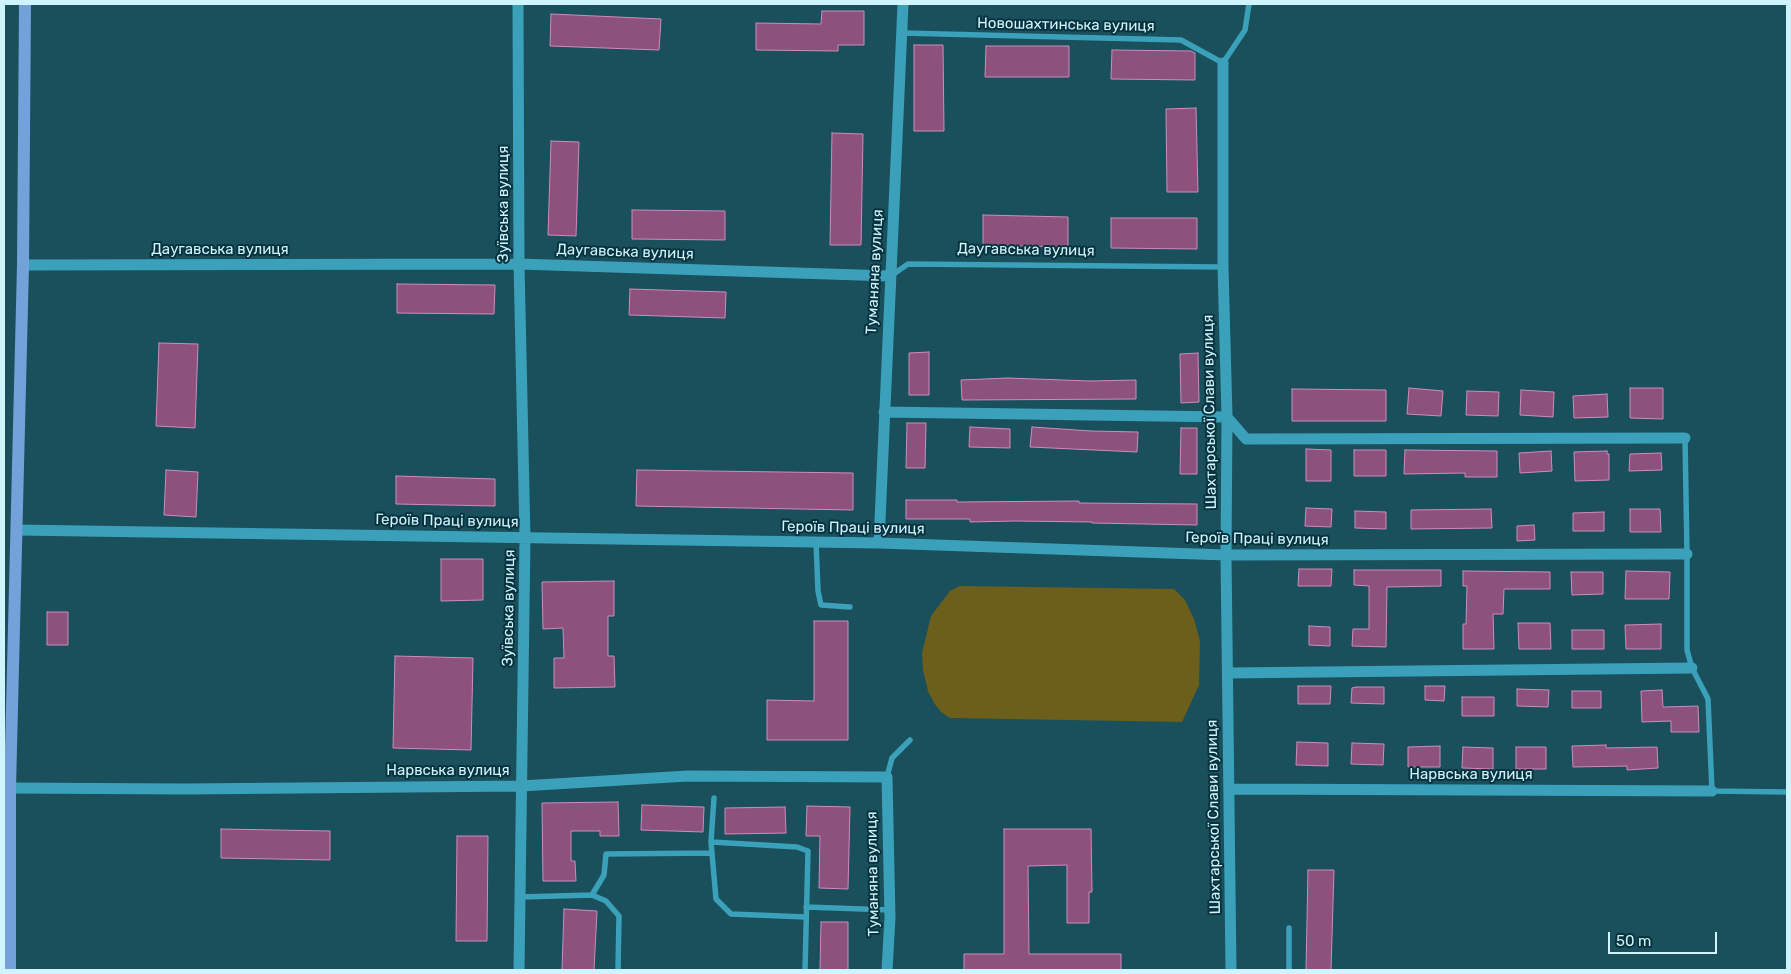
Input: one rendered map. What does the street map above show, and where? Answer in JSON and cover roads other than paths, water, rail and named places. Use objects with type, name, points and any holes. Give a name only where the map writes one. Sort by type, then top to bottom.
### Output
[{"type":"main road","points":[[10,970],[7,819],[10,788],[23,265],[25,4]]},
{"type":"street","name":"Зуївська вулиця","points":[[518,4],[519,264],[525,536],[519,970]]},
{"type":"street","name":"Туманяна вулиця","points":[[879,543],[903,4]]},
{"type":"street","name":"Шахтарської Слави вулиця","points":[[1224,63],[1222,267],[1227,417],[1226,555],[1231,970]]},
{"type":"street","name":"Даугавська вулиця","points":[[23,265],[519,264],[890,276]]},
{"type":"street","points":[[884,412],[1227,417],[1246,439],[1685,438]]},
{"type":"street","name":"Героїв Праці вулиця","points":[[17,530],[525,536],[879,543],[1226,555],[1687,554]]},
{"type":"street","points":[[1228,673],[1692,668]]},
{"type":"street","name":"Нарвська вулиця","points":[[10,788],[185,789],[522,786],[688,776],[886,778]]},
{"type":"street","name":"Туманяна вулиця","points":[[886,778],[890,910],[887,970]]},
{"type":"street","name":"Нарвська вулиця","points":[[1229,789],[1712,790]]},
{"type":"lane","points":[[1224,63],[1246,30],[1250,4]]},
{"type":"lane","name":"Новошахтинська вулиця","points":[[902,33],[1181,40],[1224,63]]},
{"type":"lane","name":"Даугавська вулиця","points":[[890,276],[908,264],[1222,267]]},
{"type":"lane","points":[[1685,438],[1687,650],[1692,668],[1708,699],[1712,790],[1787,792]]},
{"type":"lane","points":[[816,542],[818,591],[821,605],[850,607]]},
{"type":"lane","points":[[886,778],[892,758],[910,740]]},
{"type":"lane","points":[[714,798],[711,842],[716,899],[731,914],[806,917]]},
{"type":"lane","points":[[711,842],[798,848],[808,851],[805,970]]},
{"type":"lane","points":[[592,895],[604,875],[606,854],[712,853]]},
{"type":"lane","points":[[520,897],[592,895],[606,901],[619,916],[618,970]]},
{"type":"lane","points":[[806,907],[890,910]]},
{"type":"lane","points":[[1289,928],[1289,970]]}]
